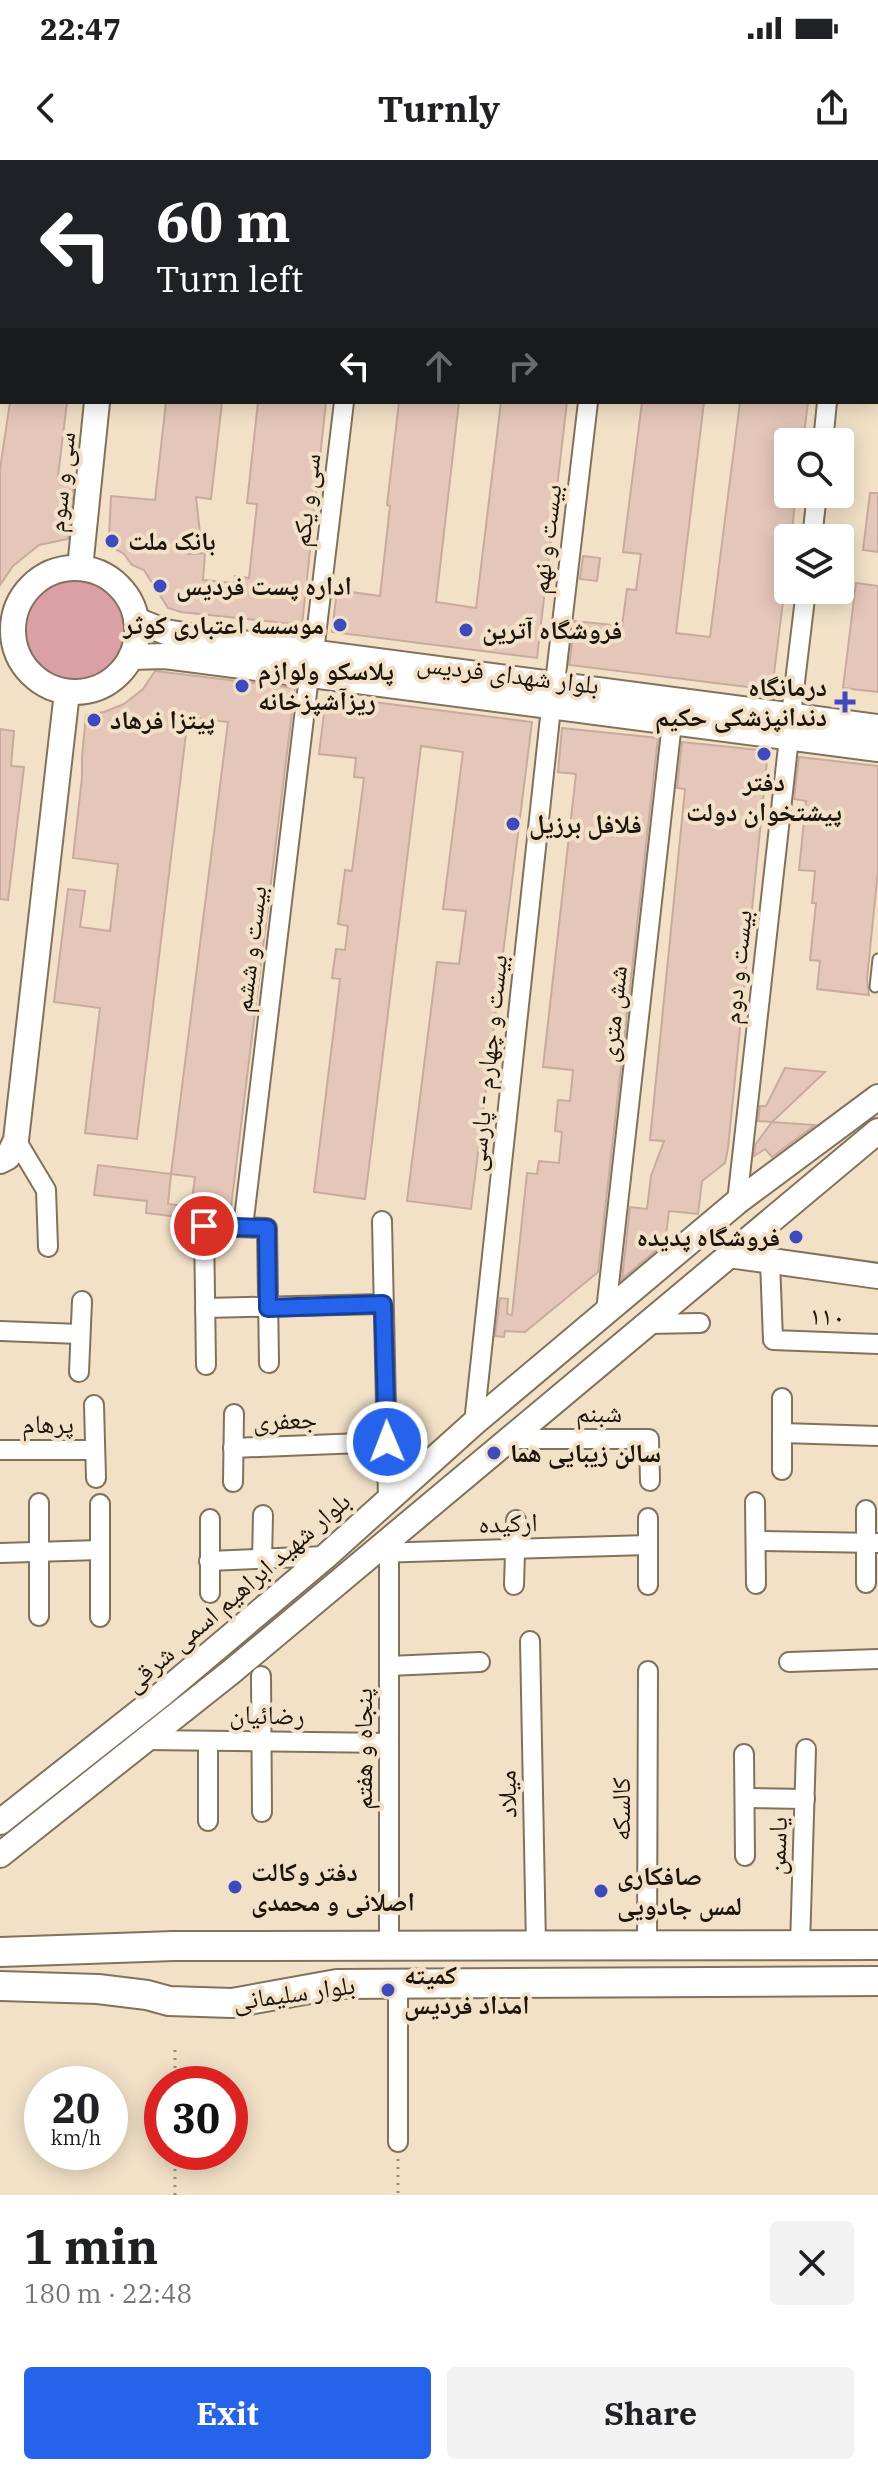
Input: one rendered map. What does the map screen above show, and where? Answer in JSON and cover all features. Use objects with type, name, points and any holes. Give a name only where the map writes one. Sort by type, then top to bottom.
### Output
[{"type":"main road","name":"سی و سوم","points":[[80,568],[97,404]]},
{"type":"main road","points":[[80,568],[111,579],[123,590],[136,620],[137,633],[131,657],[121,672],[106,684],[89,691],[67,692],[50,687],[32,675],[20,659],[7,635],[8,610],[41,578],[60,569],[80,568]]},
{"type":"main road","name":"بلوار شهدای فردیس","points":[[136,620],[166,632],[555,683],[790,726],[878,749]]},
{"type":"main road","name":"بلوار شهدای فردیس","points":[[131,657],[165,656],[672,723],[878,727]]},
{"type":"main road","points":[[0,1161],[8,1157],[16,1140],[67,692]]},
{"type":"main road","name":"بلوار شهید ابراهیم اسمی شرقی","points":[[0,1822],[161,1695],[326,1556],[474,1423],[737,1202],[878,1097]]},
{"type":"main road","name":"بلوار شهید ابراهیم اسمی شرقی","points":[[0,1855],[379,1553],[507,1439],[878,1131]]},
{"type":"main road","points":[[729,1255],[878,1276]]},
{"type":"main road","name":"بلوار سلیمانی","points":[[5,1952],[174,1946],[878,1945]]},
{"type":"main road","name":"بلوار سلیمانی","points":[[0,1986],[98,1989],[169,2001],[232,2003],[337,1984],[878,1981]]},
{"type":"street","name":"سی و یکم","points":[[314,652],[344,404]]},
{"type":"street","name":"بیست و نهم","points":[[555,683],[588,404]]},
{"type":"street","points":[[824,428],[827,404]]},
{"type":"street","name":"بیست و دوم","points":[[737,1202],[804,604]]},
{"type":"street","name":"بیست و ششم","points":[[243,1227],[309,676]]},
{"type":"street","name":"بیست و چهارم - پارسی","points":[[474,1423],[551,708]]},
{"type":"street","name":"شش متری","points":[[606,1311],[672,723]]},
{"type":"street","points":[[16,1140],[46,1190],[48,1247]]},
{"type":"street","points":[[382,1221],[388,1499]]},
{"type":"street","points":[[206,1365],[204,1226],[267,1228],[269,1363]]},
{"type":"street","name":"۱۱۰","points":[[770,1261],[773,1340],[878,1344]]},
{"type":"street","points":[[79,1372],[82,1301]]},
{"type":"street","points":[[205,1308],[383,1304]]},
{"type":"street","points":[[646,1324],[700,1323]]},
{"type":"street","points":[[0,1331],[80,1334]]},
{"type":"street","points":[[782,1398],[782,1470]]},
{"type":"street","points":[[94,1405],[96,1478]]},
{"type":"street","points":[[233,1482],[234,1414]]},
{"type":"street","points":[[782,1433],[878,1436]]},
{"type":"street","name":"شبنم","points":[[507,1439],[649,1439],[650,1481]]},
{"type":"street","name":"جعفری","points":[[233,1448],[387,1442]]},
{"type":"street","name":"پرهام","points":[[0,1450],[95,1450]]},
{"type":"street","points":[[755,1502],[756,1584]]},
{"type":"street","points":[[39,1503],[39,1616]]},
{"type":"street","points":[[100,1504],[100,1617]]},
{"type":"street","points":[[866,1510],[872,1543],[866,1583]]},
{"type":"street","points":[[262,1560],[263,1515]]},
{"type":"street","points":[[648,1518],[648,1585]]},
{"type":"street","points":[[210,1519],[210,1593]]},
{"type":"street","points":[[514,1585],[516,1520]]},
{"type":"street","points":[[756,1541],[872,1543]]},
{"type":"street","name":"ارکیده","points":[[379,1553],[648,1545]]},
{"type":"street","points":[[0,1553],[100,1550]]},
{"type":"street","name":"پنجاه و هفتم","points":[[379,1553],[389,1666],[389,1945]]},
{"type":"street","points":[[209,1561],[326,1556]]},
{"type":"street","name":"میلاد","points":[[530,1641],[536,1946]]},
{"type":"street","points":[[789,1662],[878,1659]]},
{"type":"street","points":[[389,1666],[480,1662]]},
{"type":"street","name":"کالسکه","points":[[647,1947],[648,1671]]},
{"type":"street","points":[[261,1676],[262,1812]]},
{"type":"street","name":"رضائیان","points":[[144,1740],[389,1743]]},
{"type":"street","points":[[208,1741],[208,1821]]},
{"type":"street","name":"یاسمن","points":[[800,1946],[806,1749]]},
{"type":"street","points":[[744,1754],[745,1856]]},
{"type":"street","points":[[745,1798],[805,1799]]},
{"type":"street","points":[[398,1983],[398,2142]]},
{"type":"lane","points":[[875,987],[878,959]]},
{"type":"path","points":[[175,2048],[175,2066]]},
{"type":"path","points":[[398,2142],[398,2195]]},
{"type":"path","points":[[175,2170],[175,2195]]},
{"type":"shaded area","points":[[75,575],[96,580],[114,591],[125,609],[130,630],[125,651],[114,669],[96,680],[75,685],[54,680],[36,669],[25,651],[20,630],[25,609],[36,591],[54,580]]},
{"type":"building","points":[[10,404],[67,404],[58,476],[74,478],[68,539],[39,545],[13,566],[0,585],[0,469]]},
{"type":"building","points":[[166,404],[222,404],[211,499],[196,497],[201,542],[189,554],[205,553],[203,580],[234,583],[235,576],[249,578],[257,504],[247,503],[258,404],[326,404],[302,625],[168,608],[144,570],[132,565],[124,554],[114,548],[109,537],[111,496],[155,500]]},
{"type":"building","points":[[399,404],[459,404],[436,602],[476,608],[501,404],[567,404],[537,658],[332,632],[337,590],[380,596],[390,506],[387,505]]},
{"type":"building","points":[[642,404],[704,404],[676,633],[710,637],[740,404],[808,404],[805,428],[774,428],[774,508],[794,508],[793,524],[774,524],[774,604],[783,604],[772,690],[569,665],[575,621],[622,626],[627,589],[636,590],[641,554],[623,552]]},
{"type":"building","points":[[870,493],[878,493],[878,552],[863,550]]},
{"type":"building","points":[[583,556],[600,558],[597,581],[580,579]]},
{"type":"building","points":[[856,583],[878,586],[878,692],[843,688]]},
{"type":"building","points":[[155,671],[295,688],[230,1215],[204,1214],[194,1219],[146,1213],[147,1201],[94,1195],[98,1165],[171,1174],[228,722],[188,717],[137,1139],[85,1133],[100,1008],[54,1002],[68,889],[85,891],[80,927],[110,931],[118,864],[73,858],[86,715],[124,704],[143,689]],"holes":[[[171,1174],[195,1177],[191,1207],[168,1204]]]},
{"type":"building","points":[[326,696],[532,722],[471,1209],[407,1201],[437,962],[459,964],[466,911],[443,909],[463,752],[421,746],[365,1199],[314,1192],[340,979],[332,978],[336,949],[345,950],[348,926],[338,924],[345,870],[352,871],[364,778],[354,777],[356,758],[319,754]]},
{"type":"building","points":[[562,728],[658,738],[598,1272],[525,1332],[505,1331],[504,1337],[495,1336],[500,1298],[508,1299],[507,1314],[512,1315],[527,1173],[537,1174],[539,1161],[559,1163],[562,1132],[555,1131],[558,1100],[570,1101],[573,1070],[543,1067],[576,774],[558,772]]},
{"type":"building","points":[[0,729],[14,731],[11,766],[24,767],[8,900],[0,899]]},
{"type":"building","points":[[682,742],[768,751],[728,1148],[725,1163],[702,1181],[698,1214],[669,1211],[665,1243],[622,1279],[630,1207],[647,1209],[651,1176],[664,1141],[650,1140],[685,789],[677,788]]},
{"type":"building","points":[[799,757],[878,766],[878,871],[867,979],[869,995],[817,989],[820,961],[810,960],[816,903],[812,903],[815,871],[799,870],[806,801],[794,799]]},
{"type":"building","points":[[785,1068],[825,1072],[772,1122],[758,1121],[760,1106],[766,1106]]},
{"type":"building","points":[[772,1122],[815,1125],[772,1157],[765,1149],[754,1156],[755,1145]]},
{"type":"place","name":"بانک ملت","points":[[112,541]]},
{"type":"place","name":"اداره پست فردیس","points":[[160,586]]},
{"type":"place","name":"موسسه اعتباری کوثر","points":[[340,625]]},
{"type":"place","name":"فروشگاه آترین","points":[[466,630]]},
{"type":"place","name":"پلاسکو ولوازم ریزآشپزخانه","points":[[242,686]]},
{"type":"place","name":"درمانگاه دندانپزشکی حکیم","points":[[845,702]]},
{"type":"place","name":"پیتزا فرهاد","points":[[94,720]]},
{"type":"place","name":"دفتر پیشتخوان دولت","points":[[764,754]]},
{"type":"place","name":"فلافل برزیل","points":[[513,824]]},
{"type":"place","name":"فروشگاه پدیده","points":[[796,1237]]},
{"type":"place","name":"سالن زیبایی هما","points":[[494,1453]]},
{"type":"place","name":"دفتر وکالت اصلانی و محمدی","points":[[235,1887]]},
{"type":"place","name":"صافکاری لمس جادویی","points":[[601,1891]]},
{"type":"place","name":"کمیته امداد فردیس","points":[[388,1990]]},
{"type":"route","points":[[204,1226],[267,1228],[268,1308],[383,1304],[387,1442]]}]
